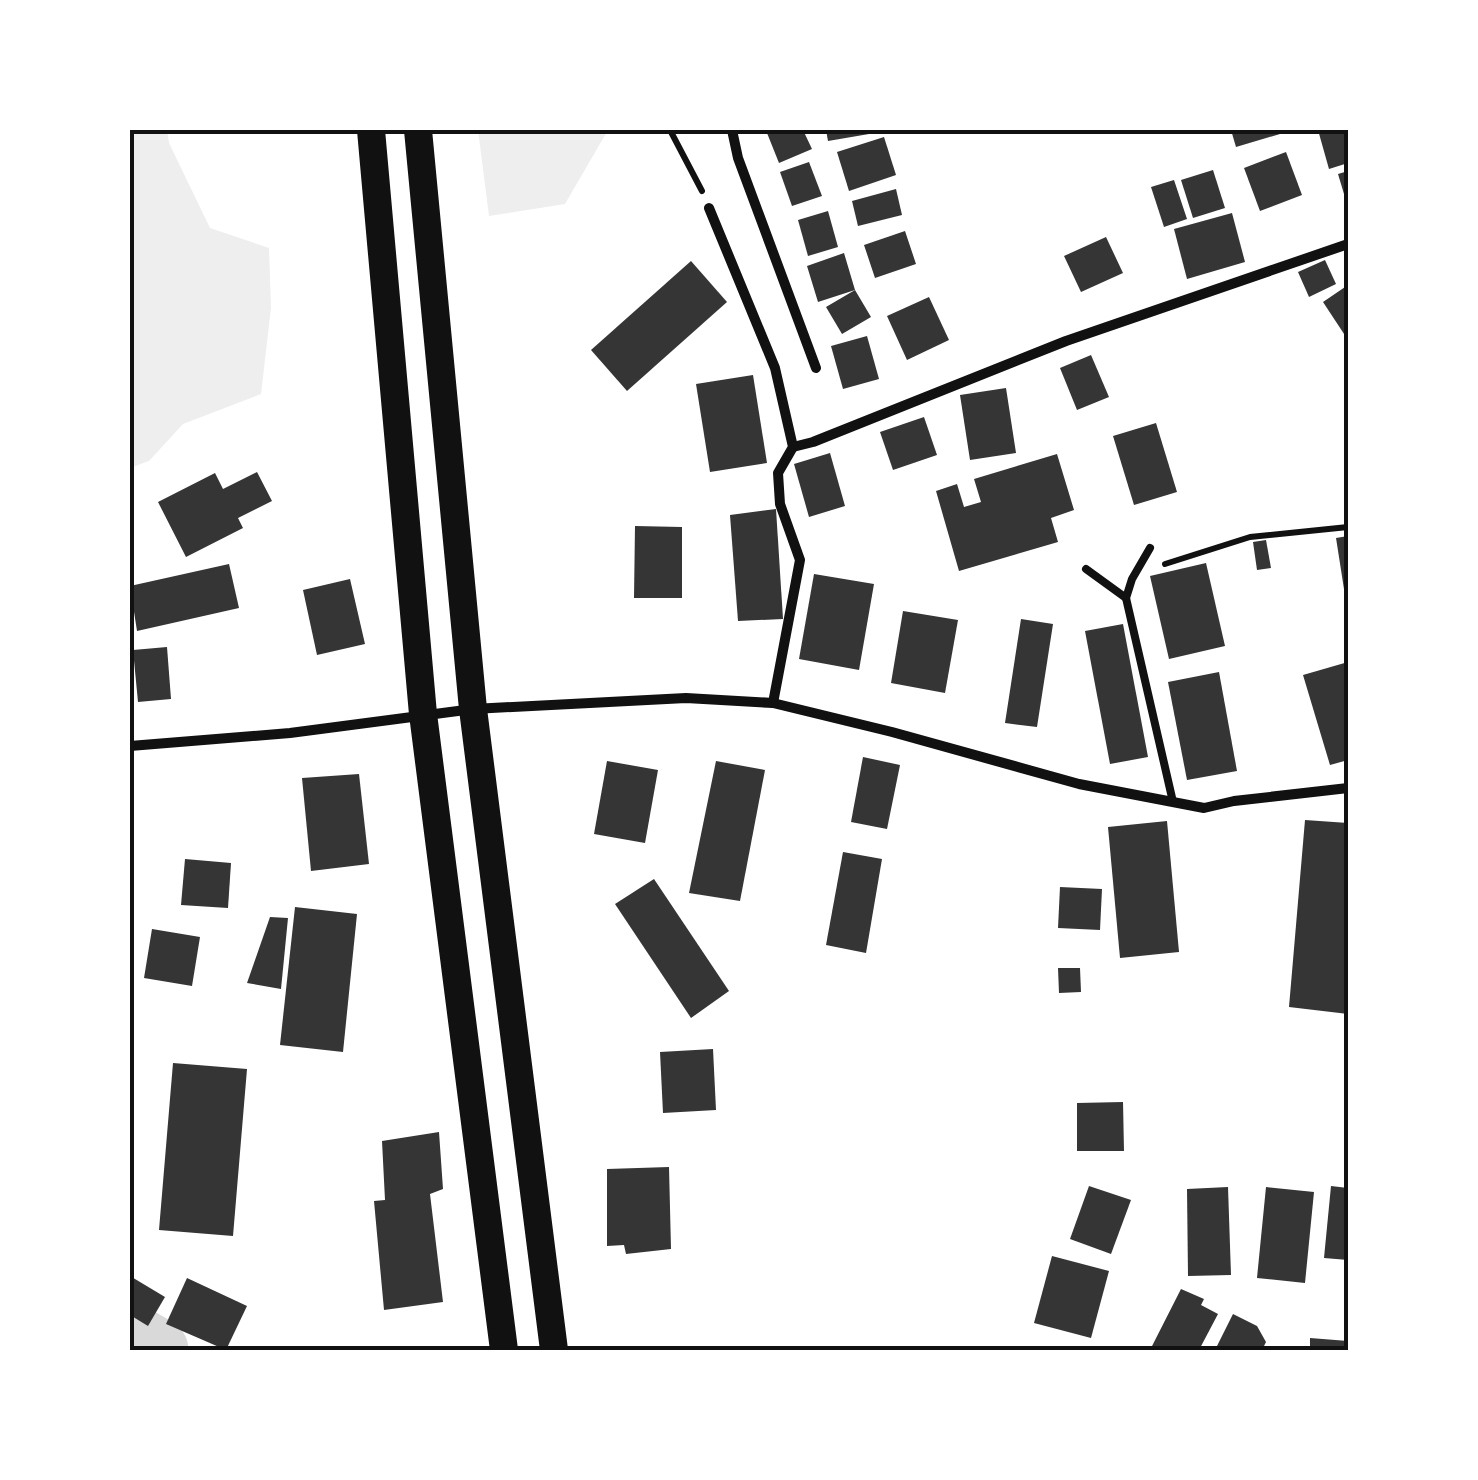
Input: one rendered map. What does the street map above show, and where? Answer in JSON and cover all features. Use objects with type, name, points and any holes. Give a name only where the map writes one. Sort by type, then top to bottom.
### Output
[{"type":"highway","points":[[370,130],[423,714],[504,1350]]},
{"type":"highway","points":[[418,130],[473,710],[554,1350]]},
{"type":"street","points":[[732,130],[738,158],[816,368]]},
{"type":"street","points":[[709,208],[774,368],[794,447]]},
{"type":"street","points":[[772,704],[800,560],[780,504],[778,473],[794,447],[1066,341],[1348,244]]},
{"type":"street","points":[[130,746],[290,734],[423,714],[686,698],[772,704],[892,732],[1079,784],[1204,808],[1348,788]]},
{"type":"lane","points":[[1150,548],[1126,598],[1173,802]]},
{"type":"lane","points":[[1086,569],[1126,598]]},
{"type":"path","points":[[670,130],[709,208]]},
{"type":"path","points":[[1132,579],[1148,570],[1250,537],[1348,527]]},
{"type":"shaded area","points":[[130,130],[167,130],[169,143],[210,228],[269,248],[271,308],[261,394],[183,424],[149,461],[130,468]]},
{"type":"shaded area","points":[[478,130],[608,130],[565,204],[489,216]]},
{"type":"building","points":[[803,130],[812,149],[779,163],[767,133]]},
{"type":"building","points":[[826,130],[869,130],[869,134],[828,141]]},
{"type":"building","points":[[1231,130],[1279,130],[1280,134],[1236,147]]},
{"type":"building","points":[[1318,130],[1348,130],[1348,163],[1329,169]]},
{"type":"building","points":[[884,137],[896,175],[849,191],[837,152]]},
{"type":"building","points":[[1286,152],[1302,195],[1260,211],[1244,168]]},
{"type":"building","points":[[809,162],[822,196],[792,206],[780,172]]},
{"type":"building","points":[[1213,170],[1225,208],[1193,218],[1181,180]]},
{"type":"building","points":[[1348,171],[1348,204],[1347,204],[1338,174]]},
{"type":"building","points":[[1174,180],[1187,219],[1164,227],[1151,187]]},
{"type":"building","points":[[896,189],[902,215],[858,226],[852,201]]},
{"type":"building","points":[[828,211],[838,247],[808,256],[798,220]]},
{"type":"building","points":[[1232,213],[1245,262],[1187,279],[1174,229]]},
{"type":"building","points":[[905,231],[916,264],[875,278],[864,245]]},
{"type":"building","points":[[1106,237],[1123,273],[1081,292],[1064,256]]},
{"type":"building","points":[[844,253],[855,290],[818,302],[807,266]]},
{"type":"building","points":[[1325,260],[1336,284],[1309,297],[1298,272]]},
{"type":"building","points":[[691,261],[727,302],[627,391],[591,350]]},
{"type":"building","points":[[1348,285],[1348,340],[1323,302]]},
{"type":"building","points":[[855,290],[871,317],[842,334],[826,307]]},
{"type":"building","points":[[929,297],[949,340],[907,360],[887,316]]},
{"type":"building","points":[[867,336],[879,379],[843,389],[831,346]]},
{"type":"building","points":[[1091,355],[1109,397],[1077,410],[1060,368]]},
{"type":"building","points":[[753,375],[767,463],[710,472],[696,384]]},
{"type":"building","points":[[1006,388],[1016,453],[970,460],[960,395]]},
{"type":"building","points":[[924,417],[937,455],[893,470],[880,432]]},
{"type":"building","points":[[1156,423],[1177,492],[1134,505],[1113,436]]},
{"type":"building","points":[[830,453],[845,506],[809,517],[794,464]]},
{"type":"building","points":[[1057,454],[1074,510],[1051,518],[1058,542],[959,571],[936,491],[957,484],[964,507],[981,502],[974,479]]},
{"type":"building","points":[[257,472],[272,501],[238,518],[243,528],[186,557],[158,502],[215,473],[223,489]]},
{"type":"building","points":[[776,509],[783,619],[738,621],[730,515]]},
{"type":"building","points":[[635,526],[682,527],[682,598],[634,598]]},
{"type":"building","points":[[1348,536],[1348,601],[1346,602],[1336,538]]},
{"type":"building","points":[[1266,540],[1271,568],[1257,570],[1253,542]]},
{"type":"building","points":[[1206,563],[1225,646],[1169,659],[1150,576]]},
{"type":"building","points":[[229,564],[239,608],[137,631],[130,586]]},
{"type":"building","points":[[814,574],[874,584],[859,670],[799,659]]},
{"type":"building","points":[[350,579],[365,644],[317,655],[303,590]]},
{"type":"building","points":[[903,611],[958,620],[945,693],[891,683]]},
{"type":"building","points":[[1021,619],[1053,624],[1037,727],[1005,723]]},
{"type":"building","points":[[1123,624],[1148,757],[1110,764],[1085,631]]},
{"type":"building","points":[[167,647],[171,699],[138,702],[133,650]]},
{"type":"building","points":[[1348,662],[1348,760],[1330,765],[1303,675]]},
{"type":"building","points":[[1219,672],[1237,771],[1187,780],[1168,682]]},
{"type":"building","points":[[863,757],[900,765],[887,829],[851,822]]},
{"type":"building","points":[[607,761],[658,770],[645,843],[594,834]]},
{"type":"building","points":[[716,761],[765,770],[740,901],[689,893]]},
{"type":"building","points":[[359,774],[369,864],[311,871],[302,778]]},
{"type":"building","points":[[1305,820],[1348,823],[1348,1014],[1289,1007]]},
{"type":"building","points":[[1167,821],[1179,952],[1120,958],[1108,827]]},
{"type":"building","points":[[843,852],[882,859],[866,953],[826,945]]},
{"type":"building","points":[[185,859],[231,863],[228,908],[181,905]]},
{"type":"building","points":[[654,879],[729,991],[691,1018],[615,904]]},
{"type":"building","points":[[1060,887],[1102,889],[1100,930],[1058,928]]},
{"type":"building","points":[[295,907],[357,914],[343,1052],[280,1045]]},
{"type":"building","points":[[270,917],[288,918],[281,989],[247,983]]},
{"type":"building","points":[[152,929],[200,937],[192,986],[144,978]]},
{"type":"building","points":[[1058,968],[1080,968],[1081,992],[1059,993]]},
{"type":"building","points":[[713,1049],[716,1110],[663,1113],[660,1052]]},
{"type":"building","points":[[173,1063],[247,1069],[233,1236],[159,1230]]},
{"type":"building","points":[[1123,1102],[1124,1151],[1077,1151],[1077,1103]]},
{"type":"building","points":[[439,1132],[443,1189],[430,1194],[443,1302],[384,1310],[374,1201],[385,1200],[382,1141]]},
{"type":"building","points":[[669,1167],[671,1249],[626,1254],[624,1245],[607,1246],[607,1169]]},
{"type":"building","points":[[1089,1186],[1131,1200],[1111,1254],[1070,1239]]},
{"type":"building","points":[[1331,1186],[1348,1188],[1348,1260],[1324,1258]]},
{"type":"building","points":[[1228,1187],[1231,1275],[1188,1276],[1187,1189]]},
{"type":"building","points":[[1266,1187],[1314,1192],[1305,1283],[1257,1278]]},
{"type":"building","points":[[1052,1256],[1109,1271],[1091,1338],[1034,1323]]},
{"type":"building","points":[[130,1276],[165,1297],[148,1326],[130,1315]]},
{"type":"building","points":[[187,1278],[247,1306],[226,1350],[166,1324]]},
{"type":"building","points":[[1181,1289],[1204,1299],[1201,1305],[1218,1314],[1199,1350],[1150,1350]]},
{"type":"building","points":[[1233,1314],[1257,1326],[1266,1342],[1262,1350],[1215,1350]]},
{"type":"building","points":[[1310,1338],[1348,1341],[1348,1350],[1310,1350]]},
{"type":"waterway","points":[[130,1335],[156,1350]]}]
